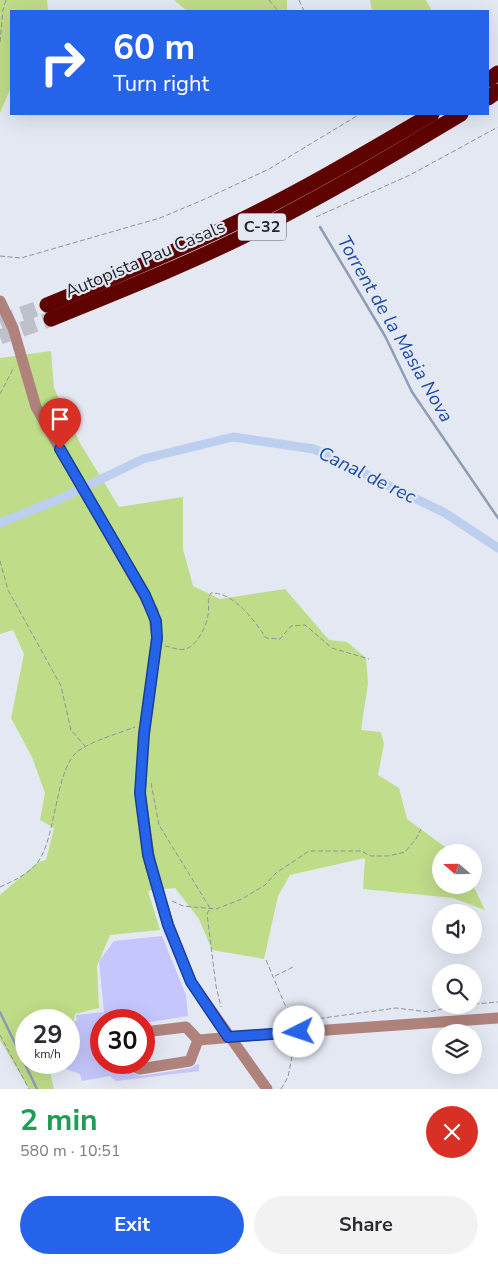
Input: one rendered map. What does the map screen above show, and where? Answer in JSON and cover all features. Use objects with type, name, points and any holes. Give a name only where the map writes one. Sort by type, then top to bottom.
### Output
[{"type":"highway","name":"Autopista Pau Casals","points":[[430,115],[328,175],[236,222],[49,312],[144,281],[245,235],[334,189],[459,115]]},
{"type":"street","points":[[0,301],[21,353],[26,377],[41,416],[153,610],[156,621],[156,643],[145,723],[140,793],[148,855],[160,898],[191,982],[228,1037],[267,1089]]},
{"type":"street","points":[[198,1040],[298,1029],[498,1018]]},
{"type":"street","points":[[155,1031],[186,1027],[198,1040]]},
{"type":"street","points":[[155,1067],[190,1061],[198,1040]]},
{"type":"path","points":[[0,42],[3,10],[6,0]]},
{"type":"path","points":[[269,0],[277,10]]},
{"type":"path","points":[[0,256],[22,258],[160,218],[269,169],[357,115]]},
{"type":"path","points":[[316,217],[410,175],[498,127]]},
{"type":"path","points":[[0,394],[21,353]]},
{"type":"path","points":[[0,561],[8,590],[61,686],[70,730],[86,747]]},
{"type":"path","points":[[156,643],[179,649],[188,648],[204,627],[209,614],[208,598],[211,592],[217,592],[240,606],[266,638],[280,639],[292,626],[305,625],[332,648],[369,659]]},
{"type":"path","points":[[0,887],[15,879],[38,862],[46,847],[67,765],[77,752],[145,723]]},
{"type":"path","points":[[150,780],[159,825],[210,908]]},
{"type":"path","points":[[160,898],[183,906],[216,909],[242,899],[265,885],[276,873],[309,851],[361,851],[372,856],[388,856],[405,852],[416,839],[420,829]]},
{"type":"path","points":[[210,908],[207,914],[216,986],[222,1012]]},
{"type":"path","points":[[266,960],[285,1006],[298,1029],[396,1008],[432,1011]]},
{"type":"path","points":[[274,976],[295,966]]},
{"type":"path","points":[[482,1003],[498,1002]]},
{"type":"path","points":[[0,1035],[29,1089]]},
{"type":"path","points":[[281,1089],[288,1077],[294,1050]]},
{"type":"green space","points":[[0,0],[47,0],[48,10],[10,10],[10,89],[0,113]]},
{"type":"green space","points":[[174,0],[287,0],[287,10],[186,10]]},
{"type":"green space","points":[[370,0],[426,0],[431,10],[372,10]]},
{"type":"green space","points":[[51,351],[54,388],[80,443],[119,507],[183,497],[183,549],[193,586],[220,599],[285,589],[329,640],[347,642],[366,658],[368,684],[361,730],[381,732],[384,744],[378,775],[399,788],[407,819],[441,844],[432,844],[432,894],[477,894],[485,910],[482,909],[482,904],[469,904],[453,898],[363,889],[365,858],[290,875],[278,896],[264,959],[212,950],[199,919],[175,888],[148,891],[160,930],[110,935],[97,966],[99,1008],[80,1013],[80,1009],[15,1009],[15,1065],[0,1040],[0,895],[38,862],[46,860],[54,828],[40,820],[45,793],[32,757],[11,718],[24,654],[13,630],[0,634],[0,358]]},
{"type":"green space","points":[[20,1074],[51,1074],[54,1089],[29,1089]]},
{"type":"building","points":[[162,936],[186,995],[188,1016],[155,1021],[155,1009],[104,1009],[99,961],[114,941]]},
{"type":"building","points":[[90,1014],[90,1074],[135,1074],[141,1076],[191,1068],[199,1064],[199,1071],[116,1081],[110,1076],[82,1081],[80,1074],[80,1015]]},
{"type":"waterway","name":"Torrent de la Masia Nova","points":[[320,227],[385,336],[412,392],[498,518]]},
{"type":"waterway","name":"Canal de rec","points":[[0,523],[62,498],[143,459],[233,437],[314,449],[445,513],[498,548]]},
{"type":"waterway","points":[[0,1012],[37,1089]]},
{"type":"tunnel","points":[[0,322],[47,305]]},
{"type":"tunnel","points":[[0,337],[51,319]]},
{"type":"route","points":[[60,449],[145,595],[153,610],[156,621],[157,638],[144,734],[140,793],[151,868],[178,953],[191,982],[228,1037],[299,1032]]}]
